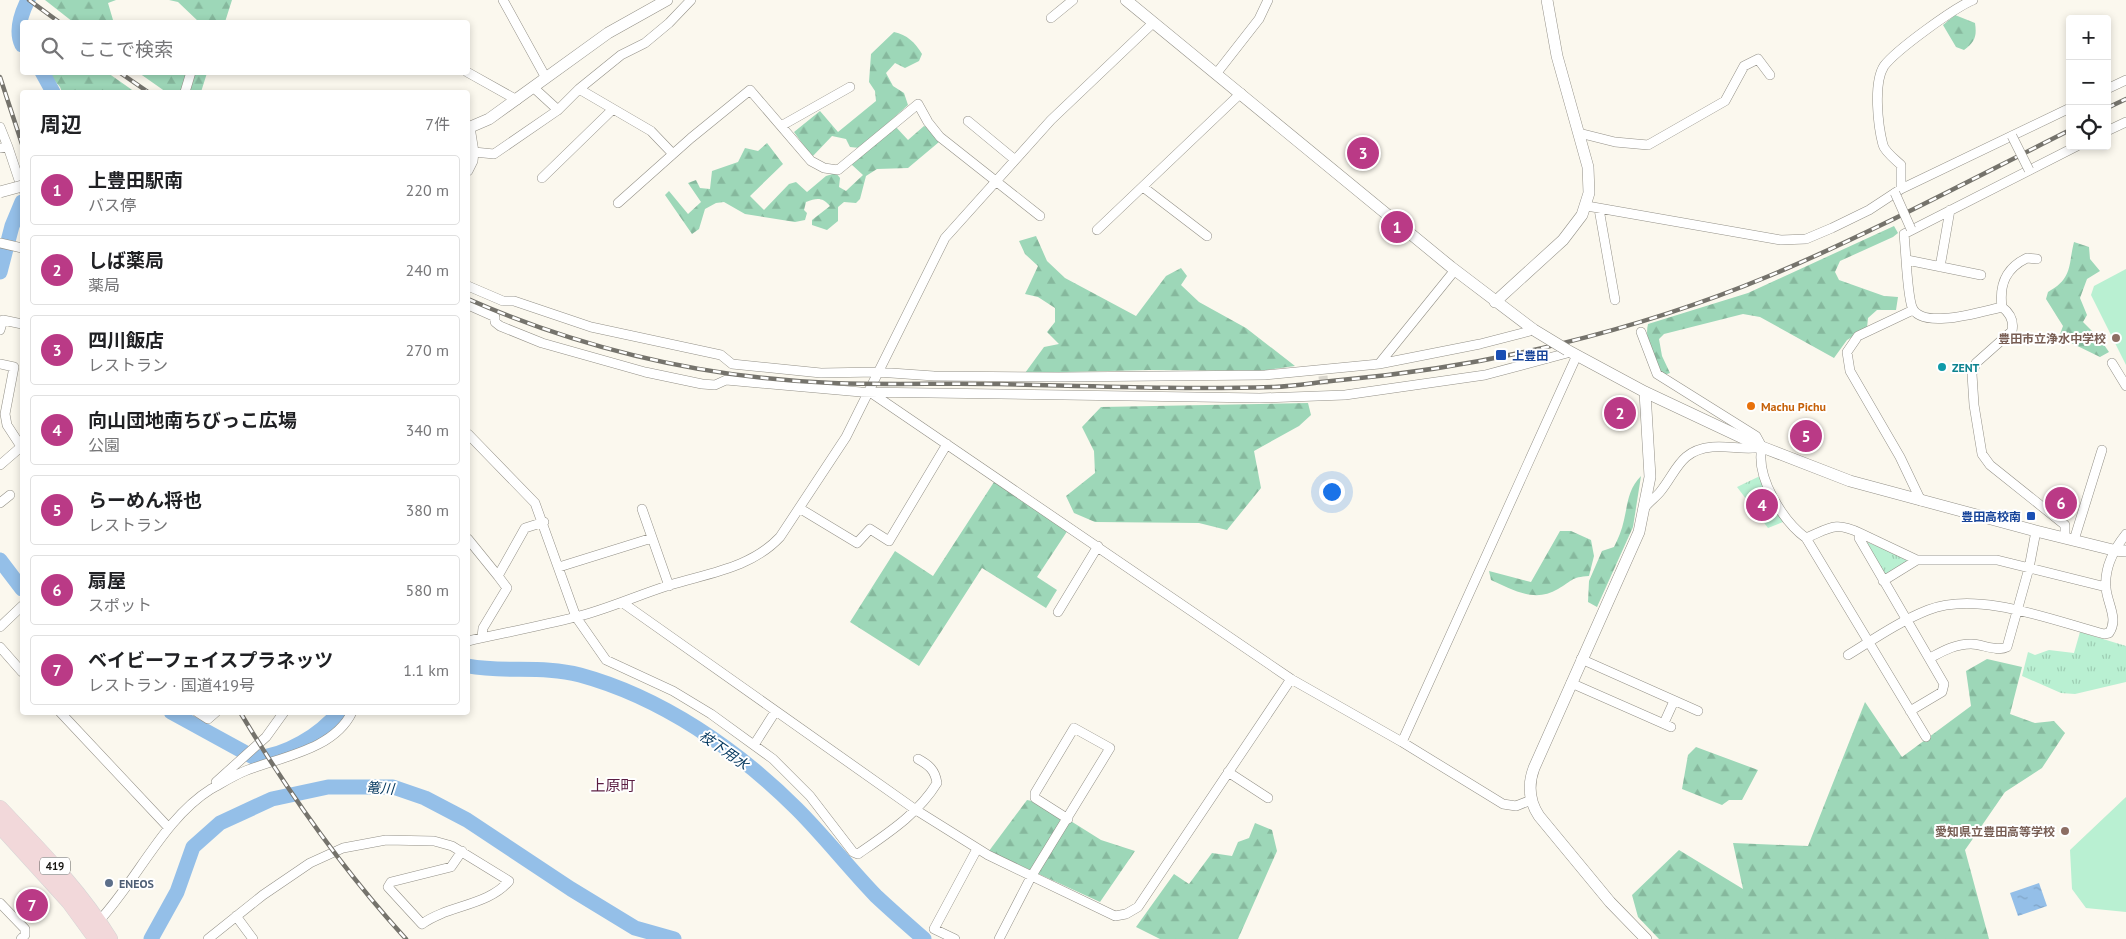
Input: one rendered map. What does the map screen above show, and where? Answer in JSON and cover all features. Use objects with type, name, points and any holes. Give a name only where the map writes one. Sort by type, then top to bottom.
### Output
[{"type":"highway","name":"419","points":[[0,808],[47,856],[98,933]]},
{"type":"highway","name":"419","points":[[0,826],[98,933]]},
{"type":"street","points":[[503,0],[546,78]]},
{"type":"street","points":[[470,127],[489,119],[625,22],[667,0]]},
{"type":"street","points":[[474,152],[494,154],[558,110],[579,90],[622,56],[645,43],[669,23],[691,0]]},
{"type":"street","points":[[1052,18],[1073,0]]},
{"type":"street","points":[[1126,0],[1495,302],[1534,330],[1572,352],[1646,392],[1762,447],[1858,484],[2036,531],[2112,550],[2126,551]]},
{"type":"street","points":[[1216,74],[1259,19],[1268,0]]},
{"type":"street","points":[[1495,302],[1563,240],[1577,223],[1586,206],[1590,178],[1557,56],[1547,0]]},
{"type":"street","points":[[1911,229],[1898,191],[1901,165],[1884,147],[1877,100],[1878,78],[1884,66],[1903,50],[1935,24],[1973,0]]},
{"type":"street","points":[[470,640],[576,617],[669,586],[722,571],[758,556],[780,536],[846,437],[870,392],[877,372],[939,247],[962,216],[1014,159],[1153,23]]},
{"type":"street","points":[[1579,133],[1615,142],[1648,145],[1725,101],[1744,66],[1758,59],[1770,75]]},
{"type":"street","points":[[470,74],[517,100]]},
{"type":"street","points":[[186,90],[190,75]]},
{"type":"street","points":[[2111,87],[2126,80]]},
{"type":"street","points":[[534,88],[558,110]]},
{"type":"street","points":[[781,126],[850,88]]},
{"type":"street","points":[[579,90],[651,131],[673,154]]},
{"type":"street","points":[[618,203],[747,90],[750,90],[811,161],[824,168],[838,170],[918,104],[928,122],[940,137],[1040,216]]},
{"type":"street","points":[[1097,230],[1240,93]]},
{"type":"street","points":[[542,178],[613,108]]},
{"type":"street","points":[[1586,206],[1781,240],[1806,239],[1869,210],[1898,191],[2066,110]]},
{"type":"street","points":[[968,121],[1014,159]]},
{"type":"street","points":[[2111,129],[2126,122]]},
{"type":"street","points":[[0,126],[4,148],[20,183]]},
{"type":"street","points":[[470,132],[474,152],[470,165]]},
{"type":"street","points":[[2012,136],[2029,170]]},
{"type":"street","points":[[2002,307],[1940,319],[1923,318],[1913,310],[1904,234],[2069,150]]},
{"type":"street","points":[[0,192],[20,187]]},
{"type":"street","points":[[1143,187],[1206,236]]},
{"type":"street","points":[[1599,209],[1614,300]]},
{"type":"street","points":[[1940,267],[1950,210]]},
{"type":"street","points":[[0,242],[20,248]]},
{"type":"street","points":[[2037,259],[2027,258],[2011,268],[2003,280],[2000,294],[2002,307],[2013,324],[2012,331],[1976,364],[1972,374],[1982,454],[1990,466],[2065,525],[2069,539]]},
{"type":"street","points":[[1907,260],[1981,275]]},
{"type":"street","points":[[1379,364],[1455,270]]},
{"type":"street","points":[[470,287],[502,301],[514,301],[591,327],[721,355],[732,364],[821,373],[877,372],[934,376],[1059,377],[1322,373],[1480,344],[1534,330]]},
{"type":"street","points":[[470,306],[495,317],[495,322],[500,326],[542,344],[626,367],[693,382],[715,384],[726,380],[870,392],[1260,398],[1325,392],[1345,395],[1485,375],[1572,352]]},
{"type":"street","points":[[1913,310],[1858,336],[1847,352],[1850,371],[1922,501]]},
{"type":"street","points":[[0,330],[3,320],[20,324]]},
{"type":"street","points":[[1641,332],[1657,374],[1756,436],[1762,447],[1760,454],[1765,480],[1786,521],[1806,538],[1926,737]]},
{"type":"street","points":[[1402,742],[1572,352]]},
{"type":"street","points":[[2112,363],[2126,386]]},
{"type":"street","points":[[0,364],[18,367],[5,414],[6,425],[20,443]]},
{"type":"street","points":[[870,392],[1291,679],[1402,742],[1502,804],[1516,806],[1531,800]]},
{"type":"street","points":[[1646,392],[1650,465],[1646,506],[1639,532],[1531,775],[1531,800],[1539,816],[1597,887],[1646,939]]},
{"type":"street","points":[[470,436],[532,499],[544,522],[576,617],[606,660],[673,691],[754,744],[798,784],[853,852],[858,854],[916,810],[937,783],[932,768],[918,759]]},
{"type":"street","points":[[799,508],[857,543],[870,529],[889,541],[947,444]]},
{"type":"street","points":[[1646,506],[1659,493],[1678,464],[1697,449],[1714,446],[1753,449],[1762,447]]},
{"type":"street","points":[[0,465],[20,448]]},
{"type":"street","points":[[2069,539],[2102,450]]},
{"type":"street","points":[[0,503],[10,495]]},
{"type":"street","points":[[642,509],[669,586]]},
{"type":"street","points":[[498,576],[525,528],[544,522]]},
{"type":"street","points":[[1806,538],[1838,525],[1845,526],[1917,560],[1997,560],[2106,587]]},
{"type":"street","points":[[1930,658],[1947,648],[1962,645],[1983,645],[2001,649],[2008,645],[2029,568],[2036,531]]},
{"type":"street","points":[[1860,534],[1858,538],[1944,683],[1944,690],[1910,711]]},
{"type":"street","points":[[1848,655],[1928,610],[1965,603],[1989,604],[2106,634],[2111,629],[2114,619],[2106,587],[2112,550],[2126,534]]},
{"type":"street","points":[[559,567],[652,538]]},
{"type":"street","points":[[470,541],[507,588],[483,628],[482,637]]},
{"type":"street","points":[[1058,612],[1098,546]]},
{"type":"street","points":[[1883,581],[1917,560]]},
{"type":"street","points":[[623,602],[916,810],[977,849],[1031,877],[1115,916],[1133,911],[1138,907],[1291,679]]},
{"type":"street","points":[[0,627],[20,608]]},
{"type":"street","points":[[0,647],[20,670]]},
{"type":"street","points":[[1582,659],[1698,711]]},
{"type":"street","points":[[1571,683],[1668,725],[1674,700]]},
{"type":"street","points":[[754,744],[776,712]]},
{"type":"street","points":[[63,715],[168,827]]},
{"type":"street","points":[[202,715],[208,719],[213,715]]},
{"type":"street","points":[[98,933],[168,827],[266,737],[282,715]]},
{"type":"street","points":[[209,791],[246,771],[277,761],[328,738],[344,724],[350,715]]},
{"type":"street","points":[[1000,939],[1031,877],[1068,819],[1110,748],[1074,728],[1034,793],[1034,798],[1068,819]]},
{"type":"street","points":[[1228,772],[1268,798]]},
{"type":"street","points":[[208,939],[236,916],[310,863],[343,848],[398,839],[434,841],[462,851],[509,881],[500,892],[434,915],[422,924],[388,888],[388,884],[451,866],[462,851]]},
{"type":"street","points":[[955,939],[934,929],[977,849]]},
{"type":"street","points":[[0,903],[25,930],[25,935],[21,939]]},
{"type":"street","points":[[236,916],[253,939]]},
{"type":"green space","points":[[45,0],[116,0],[108,3],[113,20],[70,20]]},
{"type":"green space","points":[[169,0],[232,0],[226,20],[197,20],[178,2]]},
{"type":"green space","points":[[1955,15],[1975,23],[1976,32],[1974,38],[1971,44],[1964,50],[1956,47],[1943,25]]},
{"type":"green space","points":[[894,32],[910,40],[922,54],[919,61],[905,68],[895,63],[886,73],[893,86],[904,93],[908,105],[860,148],[850,147],[846,139],[832,136],[812,157],[794,132],[820,111],[838,132],[876,101],[875,91],[869,82],[871,54]]},
{"type":"green space","points":[[50,75],[111,75],[132,90],[61,90]]},
{"type":"green space","points":[[142,75],[206,75],[202,90],[163,90]]},
{"type":"green space","points":[[895,126],[908,140],[924,126],[929,128],[939,142],[908,168],[877,169],[866,176],[860,199],[856,203],[844,202],[838,207],[838,221],[827,230],[812,225],[812,220],[830,206],[822,200],[816,199],[806,202],[804,210],[807,213],[805,220],[795,222],[745,214],[724,202],[716,203],[705,209],[699,229],[692,234],[665,195],[669,191],[688,214],[701,202],[688,183],[696,180],[700,188],[710,189],[712,171],[738,162],[745,148],[758,151],[767,143],[783,164],[750,196],[764,210],[789,184],[796,182],[807,192],[826,176],[836,173],[840,178],[839,187],[846,191],[863,175],[851,164]]},
{"type":"green space","points":[[1894,226],[1898,233],[1893,237],[1840,261],[1835,272],[1839,280],[1884,296],[1898,297],[1896,310],[1877,310],[1868,318],[1867,328],[1847,340],[1834,358],[1760,317],[1743,314],[1664,334],[1659,339],[1662,356],[1670,373],[1664,375],[1656,364],[1648,344],[1648,324],[1748,293]]},
{"type":"green space","points":[[1036,236],[1047,261],[1065,278],[1136,316],[1166,276],[1181,268],[1187,276],[1181,285],[1199,302],[1246,328],[1295,366],[1259,371],[1149,370],[1025,373],[1044,347],[1059,344],[1047,332],[1055,322],[1055,308],[1038,297],[1025,294],[1038,266],[1025,254],[1019,241]]},
{"type":"green space","points":[[2074,242],[2089,247],[2090,259],[2100,271],[2087,279],[2080,298],[2087,315],[2083,322],[2100,339],[2109,352],[2100,357],[2059,337],[2063,326],[2046,299],[2048,292],[2062,282],[2066,276]]},
{"type":"green space","name":"豊田市立浄水中学校","points":[[2126,269],[2126,365],[2091,295],[2094,286]]},
{"type":"green space","points":[[1308,403],[1311,415],[1299,426],[1254,451],[1261,488],[1227,530],[1199,523],[1095,522],[1074,513],[1066,496],[1095,473],[1094,451],[1082,427],[1101,407]]},
{"type":"green space","points":[[1641,476],[1633,527],[1597,607],[1588,602],[1589,581],[1602,551],[1614,547],[1622,527],[1631,491]]},
{"type":"green space","points":[[1760,476],[1783,522],[1768,528],[1737,487]]},
{"type":"green space","points":[[994,482],[1068,530],[1037,577],[1057,590],[1046,608],[982,568],[919,666],[850,622],[895,551],[933,576]]},
{"type":"green space","points":[[1560,531],[1571,531],[1591,540],[1594,556],[1589,576],[1575,578],[1558,589],[1541,595],[1524,594],[1491,580],[1489,571],[1531,582]]},
{"type":"green space","points":[[1867,542],[1909,560],[1884,575]]},
{"type":"green space","points":[[2080,632],[2126,646],[2126,682],[2075,694],[2061,693],[2022,676],[2028,652],[2035,655],[2049,650],[2074,653]]},
{"type":"green space","points":[[1987,659],[2022,667],[2010,714],[2035,723],[2054,721],[2065,733],[2042,768],[2005,792],[1965,850],[1989,939],[1659,939],[1638,917],[1632,895],[1679,850],[1743,889],[1733,843],[1808,846],[1865,702],[1902,757],[1971,706],[1966,671]]},
{"type":"green space","points":[[1696,747],[1758,770],[1742,800],[1729,800],[1722,805],[1682,789],[1688,755]]},
{"type":"green space","points":[[2126,797],[2126,912],[2086,908],[2072,889],[2070,850]]},
{"type":"green space","points":[[1027,800],[1042,803],[1101,840],[1135,851],[1100,902],[989,851]]},
{"type":"green space","points":[[1255,823],[1272,830],[1277,851],[1238,939],[1160,939],[1136,927],[1174,874],[1189,884],[1212,853],[1232,856],[1238,842],[1249,838]]},
{"type":"water","points":[[2039,883],[2047,906],[2018,916],[2010,893]]},
{"type":"waterway","name":"枝下用水","points":[[20,20],[28,0]]},
{"type":"waterway","name":"枝下用水","points":[[20,22],[20,40]]},
{"type":"waterway","name":"枝下用水","points":[[44,75],[52,90]]},
{"type":"waterway","name":"枝下用水","points":[[0,272],[12,226],[20,207]]},
{"type":"waterway","name":"枝下用水","points":[[0,560],[20,586]]},
{"type":"waterway","name":"枝下用水","points":[[470,666],[496,669],[552,670],[580,675],[640,697],[697,728],[724,746],[774,787],[797,809],[876,896],[924,939]]},
{"type":"waterway","name":"枝下用水","points":[[176,715],[255,758],[279,753],[302,743],[322,729],[336,715]]},
{"type":"waterway","name":"篭川","points":[[151,939],[177,892],[193,847],[220,823],[272,799],[328,787],[393,787],[425,798],[467,820],[571,889],[635,928],[674,939]]},
{"type":"tunnel","points":[[1323,376],[1324,387]]},
{"type":"railway","points":[[29,0],[56,20]]},
{"type":"railway","points":[[123,75],[145,90]]},
{"type":"railway","points":[[0,77],[20,138]]},
{"type":"railway","points":[[2111,106],[2126,99]]},
{"type":"railway","points":[[470,300],[555,333],[646,358],[738,375],[785,380],[853,384],[999,384],[1171,388],[1291,386],[1395,374],[1505,356],[1559,344],[1666,314],[1769,276],[1845,242],[1921,206],[2066,132]]},
{"type":"railway","points":[[242,715],[277,772],[317,830],[360,886],[406,939]]},
{"type":"place","name":"四川飯店","points":[[1363,153]]},
{"type":"place","name":"上豊田駅南","points":[[1397,227]]},
{"type":"place","name":"豊田市立浄水中学校","points":[[2116,338]]},
{"type":"place","name":"上豊田","points":[[1501,355]]},
{"type":"place","name":"ZENT","points":[[1942,367]]},
{"type":"place","name":"Machu Pichu","points":[[1751,406]]},
{"type":"place","name":"しば薬局","points":[[1620,413]]},
{"type":"place","name":"らーめん将也","points":[[1806,436]]},
{"type":"place","name":"扇屋","points":[[2061,503]]},
{"type":"place","name":"向山団地南ちびっこ広場","points":[[1762,505]]},
{"type":"place","name":"豊田高校南","points":[[2031,516]]},
{"type":"place","name":"愛知県立豊田高等学校","points":[[2065,831]]},
{"type":"place","name":"ENEOS","points":[[109,883]]},
{"type":"place","name":"ベイビーフェイスプラネッツ","points":[[32,905]]},
{"type":"district","name":"上原町","points":[[613,785]]}]
